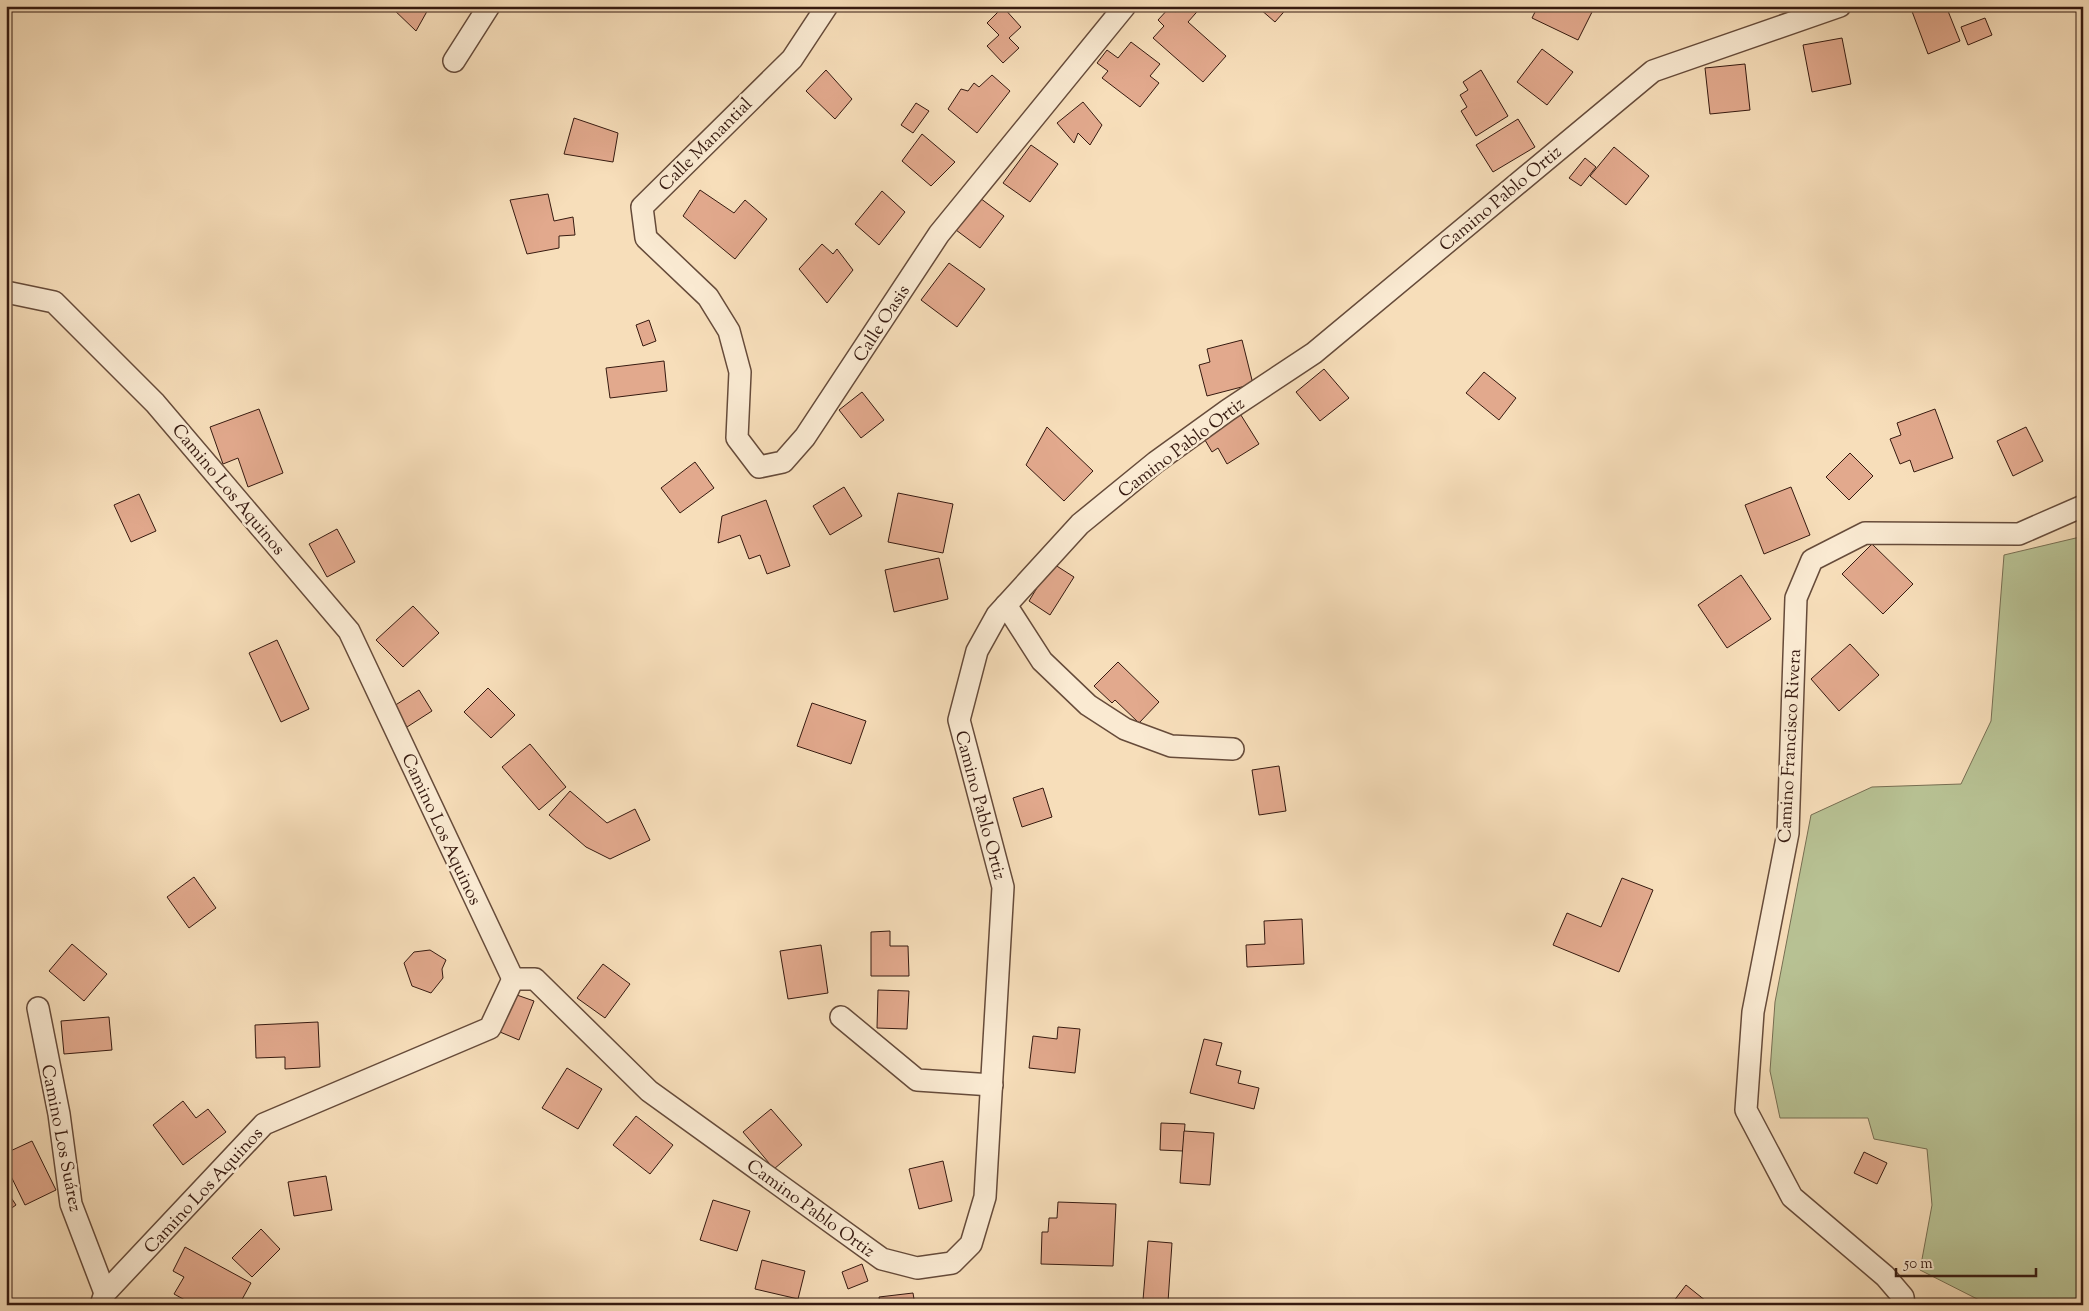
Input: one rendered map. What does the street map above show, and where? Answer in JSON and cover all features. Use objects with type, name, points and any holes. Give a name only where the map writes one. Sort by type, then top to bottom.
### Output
[{"type":"street","points":[[454,61],[489,6]]},
{"type":"street","name":"Calle Manantial","points":[[693,283],[646,238],[642,207],[792,59],[827,6]]},
{"type":"street","name":"Calle Oasis","points":[[693,283],[708,297],[729,332],[740,372],[737,438],[759,467],[783,462],[805,437],[939,234],[1126,6]]},
{"type":"street","name":"Camino Pablo Ortiz","points":[[513,979],[535,979],[649,1091],[882,1259],[917,1268],[952,1263],[972,1244],[985,1197],[1003,887],[959,720],[977,651],[997,615],[1080,524],[1156,462],[1228,410],[1314,353],[1653,72],[1840,6]]},
{"type":"street","name":"Camino Los Aquinos","points":[[6,292],[54,302],[155,403],[349,631],[513,979],[490,1028],[264,1124],[103,1299]]},
{"type":"street","name":"Camino Francisco Rivera","points":[[1904,1305],[1902,1297],[1885,1276],[1792,1197],[1746,1110],[1753,1012],[1788,833],[1796,598],[1812,560],[1865,533],[2019,534],[2083,506]]},
{"type":"street","points":[[1006,604],[1042,661],[1088,705],[1125,729],[1171,746],[1233,748]]},
{"type":"street","name":"Camino Los Suárez","points":[[38,1008],[58,1114],[71,1204],[103,1299]]},
{"type":"street","points":[[841,1017],[917,1080],[992,1085]]},
{"type":"green space","points":[[2080,537],[2083,544],[2083,1305],[1989,1305],[1920,1270],[1932,1205],[1927,1149],[1874,1139],[1868,1118],[1780,1118],[1770,1071],[1775,1002],[1811,815],[1872,787],[1961,784],[1991,721],[2004,555]]},
{"type":"building","points":[[390,6],[430,6],[416,31]]},
{"type":"building","points":[[1181,6],[1202,6],[1188,22],[1226,56],[1203,82],[1153,38],[1164,26],[1158,20],[1170,7],[1176,12]]},
{"type":"building","points":[[1262,6],[1289,6],[1275,22],[1260,9]]},
{"type":"building","points":[[1538,6],[1586,6],[1593,10],[1578,40],[1532,18]]},
{"type":"building","points":[[1910,6],[1946,6],[1960,41],[1928,54]]},
{"type":"building","points":[[1003,7],[1021,27],[1009,38],[1019,48],[1003,63],[987,46],[999,35],[987,23]]},
{"type":"building","points":[[1985,18],[1992,35],[1968,45],[1961,27]]},
{"type":"building","points":[[1842,38],[1851,84],[1812,92],[1803,45]]},
{"type":"building","points":[[1131,42],[1160,64],[1150,76],[1159,83],[1140,107],[1102,78],[1108,71],[1097,63],[1107,50],[1118,58]]},
{"type":"building","points":[[1542,49],[1573,72],[1547,105],[1517,82]]},
{"type":"building","points":[[1745,64],[1750,110],[1710,114],[1705,68]]},
{"type":"building","points":[[826,70],[852,99],[835,119],[806,91]]},
{"type":"building","points":[[1481,70],[1508,116],[1476,136],[1461,111],[1467,107],[1460,95],[1468,90],[1463,82]]},
{"type":"building","points":[[992,75],[1010,91],[977,133],[948,109],[961,89],[968,91],[974,83],[979,87]]},
{"type":"building","points":[[1083,102],[1102,125],[1090,145],[1078,133],[1074,143],[1057,123]]},
{"type":"building","points":[[916,103],[929,111],[913,133],[901,125]]},
{"type":"building","points":[[574,118],[618,133],[613,162],[564,154]]},
{"type":"building","points":[[1518,119],[1535,147],[1493,172],[1476,145]]},
{"type":"building","points":[[922,134],[955,162],[931,186],[902,161]]},
{"type":"building","points":[[1031,145],[1058,164],[1030,202],[1003,183]]},
{"type":"building","points":[[1614,147],[1649,176],[1626,205],[1590,176]]},
{"type":"building","points":[[1585,158],[1596,167],[1581,186],[1569,178]]},
{"type":"building","points":[[700,190],[734,213],[745,200],[767,219],[735,259],[683,216]]},
{"type":"building","points":[[882,191],[905,212],[879,245],[855,224]]},
{"type":"building","points":[[548,194],[554,221],[573,217],[575,235],[559,236],[559,248],[527,254],[510,200]]},
{"type":"building","points":[[980,198],[1004,216],[980,248],[956,230]]},
{"type":"building","points":[[822,244],[833,254],[837,249],[853,270],[827,303],[799,269]]},
{"type":"building","points":[[949,263],[985,289],[957,327],[921,300]]},
{"type":"building","points":[[649,320],[656,341],[643,346],[636,325]]},
{"type":"building","points":[[1242,340],[1253,384],[1207,396],[1199,365],[1210,362],[1207,349]]},
{"type":"building","points":[[664,361],[667,391],[610,398],[606,368]]},
{"type":"building","points":[[1324,369],[1349,398],[1320,421],[1296,392]]},
{"type":"building","points":[[1484,372],[1516,398],[1499,420],[1466,393]]},
{"type":"building","points":[[862,392],[884,420],[861,438],[839,410]]},
{"type":"building","points":[[259,409],[283,473],[248,487],[238,458],[223,464],[210,427]]},
{"type":"building","points":[[1935,409],[1953,458],[1914,472],[1910,460],[1900,464],[1890,439],[1901,435],[1897,423]]},
{"type":"building","points":[[1239,412],[1259,444],[1227,464],[1218,448],[1212,452],[1202,435]]},
{"type":"building","points":[[1047,427],[1093,471],[1064,501],[1026,465]]},
{"type":"building","points":[[2026,427],[2043,461],[2013,476],[1997,441]]},
{"type":"building","points":[[1850,453],[1873,476],[1849,500],[1826,477]]},
{"type":"building","points":[[695,462],[714,488],[680,513],[661,488]]},
{"type":"building","points":[[844,487],[862,516],[830,535],[813,506]]},
{"type":"building","points":[[1791,487],[1810,535],[1764,554],[1745,505]]},
{"type":"building","points":[[898,493],[953,504],[943,553],[888,542]]},
{"type":"building","points":[[139,494],[156,531],[131,542],[114,505]]},
{"type":"building","points":[[766,500],[790,566],[767,574],[760,555],[749,559],[740,535],[718,543],[722,516]]},
{"type":"building","points":[[337,529],[355,562],[327,577],[309,544]]},
{"type":"building","points":[[1872,544],[1913,584],[1883,614],[1842,574]]},
{"type":"building","points":[[939,558],[948,599],[894,612],[885,570]]},
{"type":"building","points":[[1052,563],[1074,577],[1050,615],[1029,601]]},
{"type":"building","points":[[1741,575],[1771,619],[1727,648],[1698,605]]},
{"type":"building","points":[[413,606],[439,633],[403,667],[376,640]]},
{"type":"building","points":[[277,640],[309,709],[281,722],[249,653]]},
{"type":"building","points":[[1850,644],[1879,675],[1839,711],[1811,679]]},
{"type":"building","points":[[1118,662],[1159,702],[1139,723],[1115,700],[1112,703],[1094,686]]},
{"type":"building","points":[[488,688],[515,715],[491,738],[464,712]]},
{"type":"building","points":[[419,690],[432,711],[407,727],[394,706]]},
{"type":"building","points":[[812,703],[866,721],[851,764],[797,746]]},
{"type":"building","points":[[530,744],[566,787],[539,810],[502,767]]},
{"type":"building","points":[[1279,766],[1286,811],[1259,815],[1252,770]]},
{"type":"building","points":[[1043,788],[1052,817],[1022,827],[1013,798]]},
{"type":"building","points":[[570,791],[607,823],[635,809],[650,840],[610,859],[586,847],[549,815]]},
{"type":"building","points":[[194,877],[216,908],[189,928],[167,897]]},
{"type":"building","points":[[1622,878],[1653,890],[1619,972],[1553,945],[1567,913],[1601,927]]},
{"type":"building","points":[[1302,919],[1304,964],[1247,967],[1246,945],[1265,944],[1264,921]]},
{"type":"building","points":[[890,931],[890,946],[908,946],[909,976],[871,976],[871,932]]},
{"type":"building","points":[[72,944],[107,974],[84,1001],[49,971]]},
{"type":"building","points":[[821,945],[828,993],[788,999],[780,951]]},
{"type":"building","points":[[430,950],[446,960],[442,969],[443,978],[431,993],[412,986],[404,963],[414,952]]},
{"type":"building","points":[[603,964],[630,984],[605,1018],[577,998]]},
{"type":"building","points":[[878,990],[909,991],[907,1029],[877,1028]]},
{"type":"building","points":[[514,994],[534,1001],[519,1040],[500,1032]]},
{"type":"building","points":[[109,1017],[112,1050],[64,1054],[61,1021]]},
{"type":"building","points":[[318,1022],[320,1067],[285,1069],[285,1057],[256,1058],[255,1025]]},
{"type":"building","points":[[1058,1027],[1080,1029],[1075,1073],[1029,1068],[1033,1036],[1057,1039]]},
{"type":"building","points":[[1204,1039],[1222,1043],[1216,1065],[1241,1071],[1238,1083],[1259,1088],[1254,1109],[1190,1093]]},
{"type":"building","points":[[567,1068],[602,1089],[578,1129],[542,1108]]},
{"type":"building","points":[[183,1101],[196,1118],[208,1109],[226,1132],[183,1165],[153,1125]]},
{"type":"building","points":[[771,1109],[802,1145],[774,1169],[743,1132]]},
{"type":"building","points":[[636,1116],[673,1145],[650,1174],[613,1145]]},
{"type":"building","points":[[1161,1123],[1185,1124],[1183,1151],[1160,1150]]},
{"type":"building","points":[[1184,1131],[1214,1133],[1210,1185],[1180,1183]]},
{"type":"building","points":[[32,1141],[56,1190],[25,1205],[6,1166],[6,1153]]},
{"type":"building","points":[[1864,1152],[1887,1163],[1877,1184],[1854,1173]]},
{"type":"building","points":[[943,1161],[952,1201],[919,1209],[909,1169]]},
{"type":"building","points":[[326,1176],[332,1210],[294,1216],[288,1182]]},
{"type":"building","points":[[6,1190],[16,1205],[6,1212]]},
{"type":"building","points":[[713,1200],[750,1211],[737,1251],[700,1240]]},
{"type":"building","points":[[1058,1202],[1116,1204],[1113,1266],[1041,1264],[1042,1232],[1048,1232],[1049,1218],[1057,1218]]},
{"type":"building","points":[[261,1229],[280,1249],[252,1277],[232,1258]]},
{"type":"building","points":[[1148,1241],[1172,1243],[1168,1302],[1143,1300]]},
{"type":"building","points":[[185,1247],[251,1283],[239,1305],[194,1305],[174,1294],[184,1277],[173,1271]]},
{"type":"building","points":[[762,1260],[805,1271],[798,1299],[755,1289]]},
{"type":"building","points":[[862,1264],[868,1281],[848,1289],[842,1272]]},
{"type":"building","points":[[1686,1285],[1711,1305],[1676,1305],[1673,1302]]},
{"type":"building","points":[[913,1293],[915,1305],[880,1305],[879,1297]]}]
